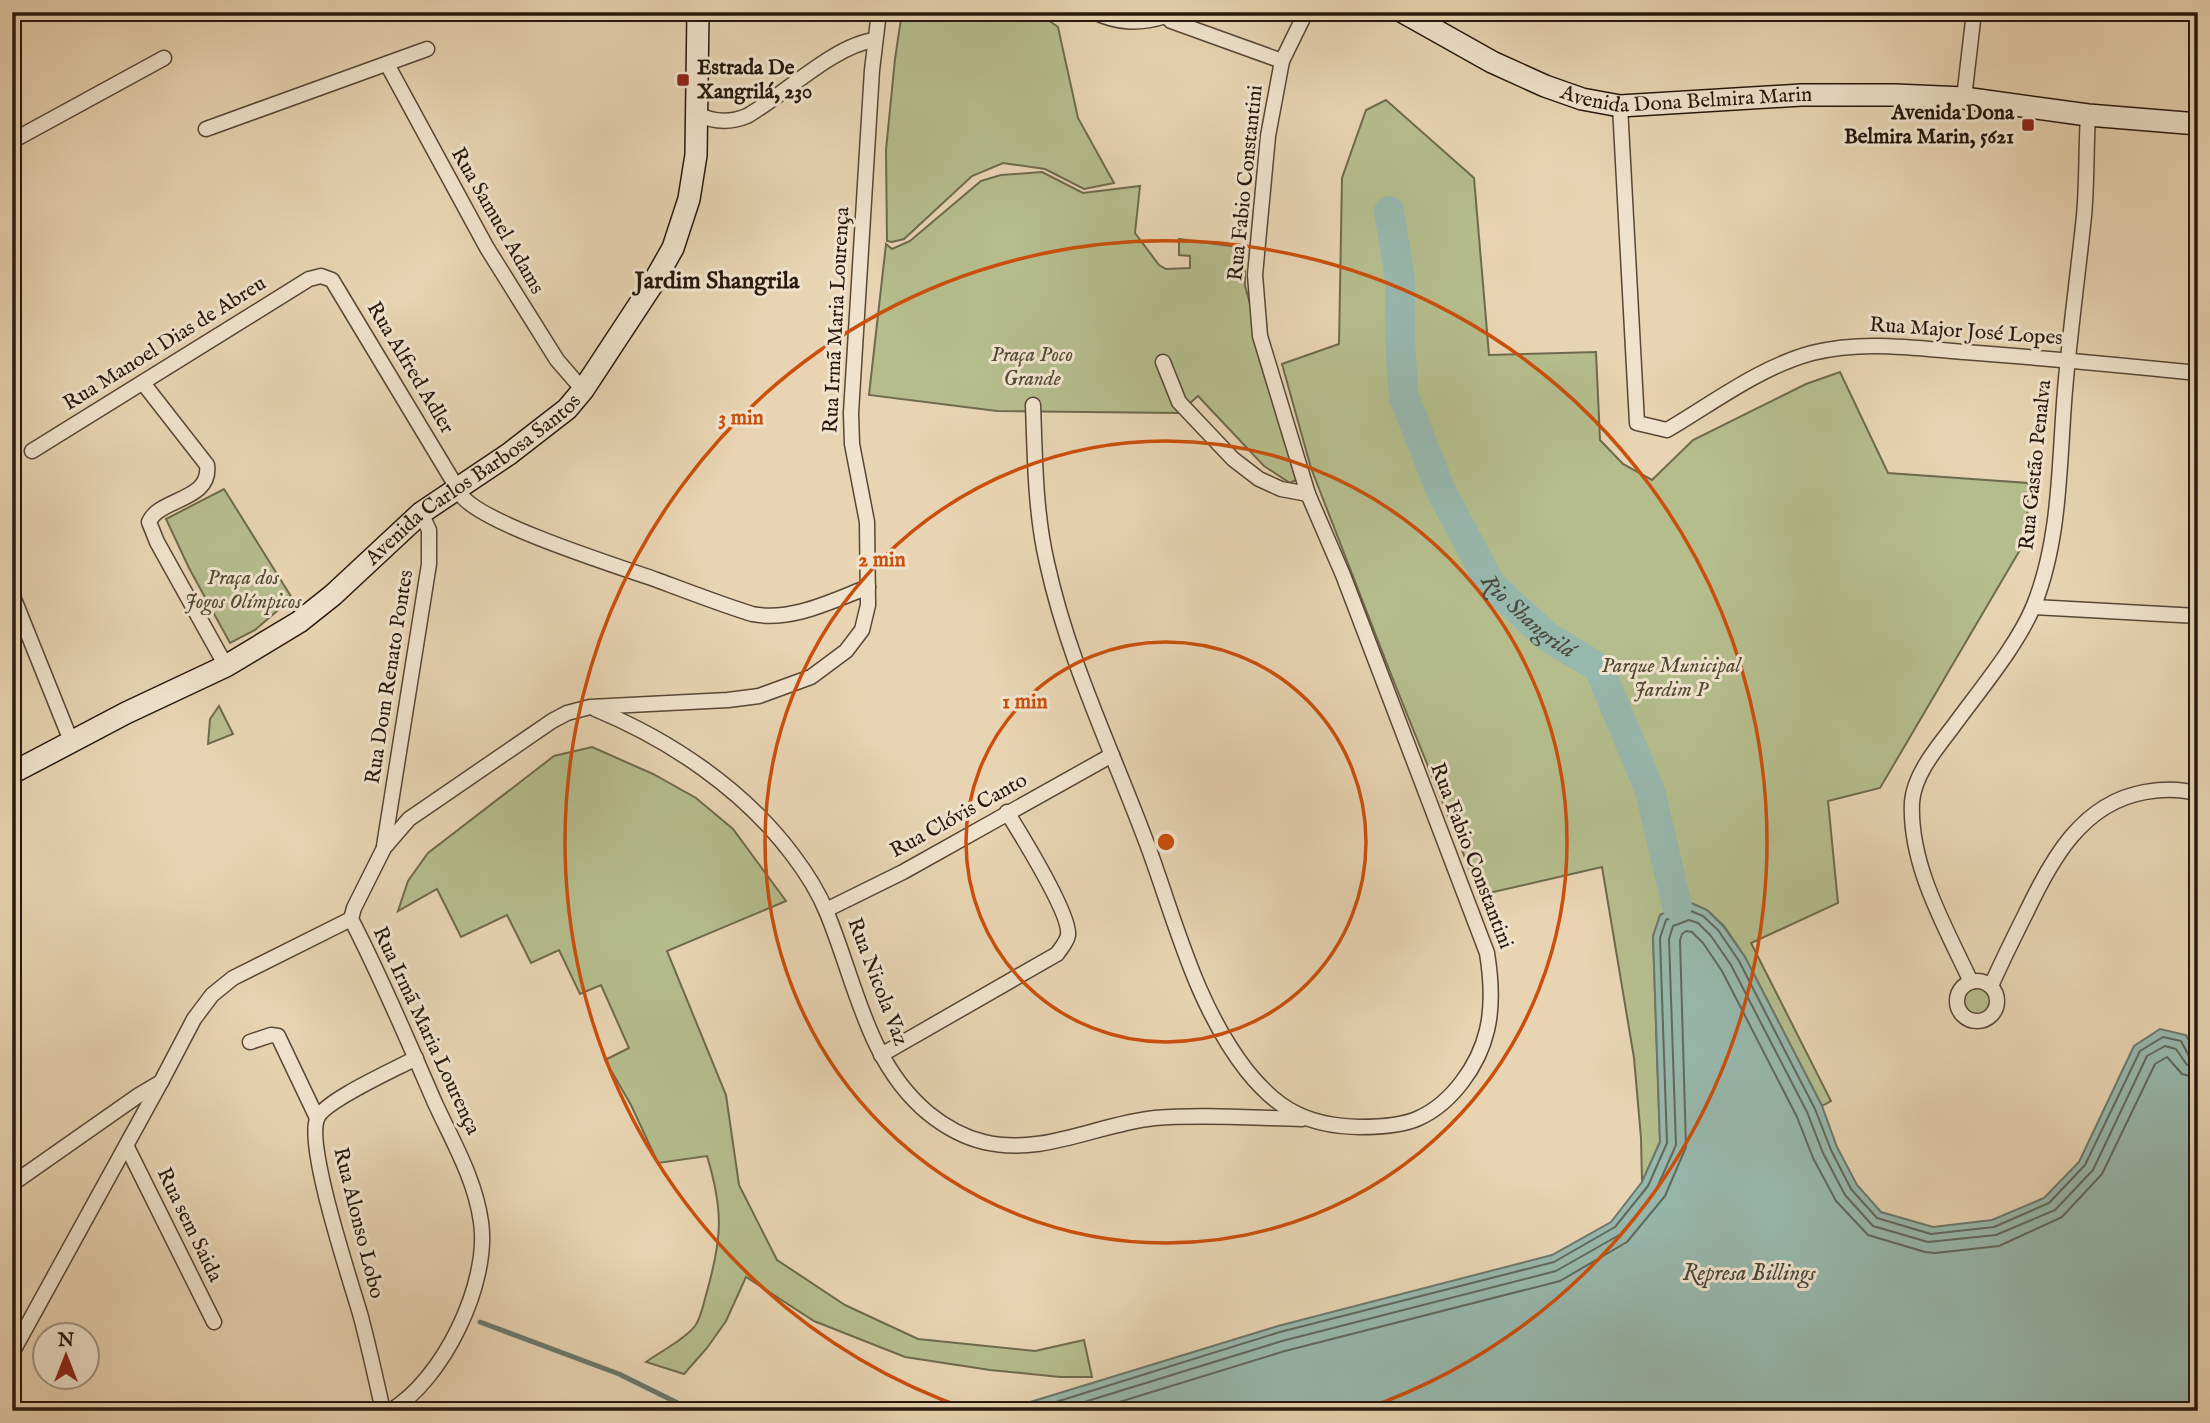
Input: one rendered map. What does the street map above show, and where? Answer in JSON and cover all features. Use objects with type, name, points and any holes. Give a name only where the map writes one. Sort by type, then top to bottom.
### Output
[{"type":"main road","name":"Avenida Carlos Barbosa Santos","points":[[12,774],[71,741],[226,666],[299,622],[421,513],[543,429],[567,409],[583,390],[652,285],[673,248],[689,200],[696,170],[698,12]]},
{"type":"main road","name":"Avenida Dona Belmira Marin","points":[[1404,12],[1492,62],[1545,86],[1582,99],[1620,106],[1801,95],[1895,95],[1964,98],[2088,115],[2198,124]]},
{"type":"street","name":"Rua Irmã Maria Lourença","points":[[390,1411],[411,1397],[437,1365],[447,1347],[470,1298],[477,1275],[481,1223],[470,1178],[396,1011],[351,919],[360,894],[384,848],[409,819],[552,721],[567,713],[590,707],[759,696],[811,677],[834,662],[857,639],[867,617],[867,522],[852,444],[851,412],[879,12]]},
{"type":"street","points":[[1094,12],[1120,22],[1166,14],[1177,23],[1282,61]]},
{"type":"street","name":"Rua Fabio Constantini","points":[[1033,405],[1036,470],[1046,561],[1056,605],[1078,671],[1138,819],[1202,995],[1222,1034],[1248,1072],[1278,1101],[1302,1119],[1365,1127],[1417,1119],[1436,1109],[1451,1096],[1478,1055],[1488,1029],[1491,990],[1487,953],[1343,575],[1308,494],[1260,336],[1254,290],[1268,136],[1282,61],[1306,12]]},
{"type":"street","points":[[1964,98],[1974,12]]},
{"type":"street","points":[[697,114],[722,121],[747,116],[838,55],[859,44],[876,40]]},
{"type":"street","points":[[206,129],[427,49]]},
{"type":"street","points":[[13,141],[164,58]]},
{"type":"street","name":"Rua Samuel Adams","points":[[387,64],[486,248],[557,360],[583,390]]},
{"type":"street","name":"Rua Major José Lopes","points":[[1620,106],[1637,423],[1667,430],[1774,367],[1812,353],[1846,347],[1880,345],[2198,373]]},
{"type":"street","name":"Rua Gastão Penalva","points":[[1971,982],[1922,872],[1913,828],[1912,799],[1919,777],[2034,607],[2044,576],[2053,526],[2084,214],[2088,115]]},
{"type":"street","name":"Rua Alfred Adler","points":[[321,276],[332,281],[469,503],[504,522],[609,564],[752,614],[777,616],[796,613],[868,587]]},
{"type":"street","name":"Rua Manoel Dias de Abreu","points":[[32,451],[309,279],[321,276]]},
{"type":"street","points":[[1164,362],[1179,402],[1233,459],[1259,479],[1281,489],[1308,494]]},
{"type":"street","points":[[143,383],[207,465],[208,473],[202,485],[156,513],[149,522],[157,542],[226,666]]},
{"type":"street","name":"Rua Dom Renato Pontes","points":[[384,848],[429,564],[429,530],[421,513]]},
{"type":"street","points":[[12,594],[71,741]]},
{"type":"street","points":[[2034,607],[2198,616]]},
{"type":"street","name":"Rua Nicola Vaz","points":[[590,707],[611,715],[687,758],[734,791],[758,813],[792,854],[826,910],[856,996],[881,1055],[900,1085],[939,1122],[958,1133],[1000,1146],[1025,1146],[1054,1142],[1153,1118],[1302,1119]]},
{"type":"street","name":"Rua Clóvis Canto","points":[[826,910],[902,872],[1112,755]]},
{"type":"street","points":[[1991,986],[2050,866],[2067,840],[2087,820],[2113,802],[2134,794],[2170,789],[2198,794]]},
{"type":"street","points":[[881,1055],[1057,954],[1066,943],[1069,934],[1066,922],[1039,867],[1007,812]]},
{"type":"street","points":[[12,1353],[127,1147],[194,1019],[212,995],[233,978],[351,919]]},
{"type":"street","points":[[1981,981],[1991,986],[1997,997],[1996,1010],[1987,1020],[1973,1021],[1962,1015],[1957,1003],[1960,990],[1971,982],[1981,981]]},
{"type":"street","points":[[250,1042],[271,1035],[278,1036],[317,1118],[334,1101],[416,1058]]},
{"type":"street","points":[[12,1184],[161,1082]]},
{"type":"street","name":"Rua Alonso Lobo","points":[[317,1118],[316,1140],[320,1164],[383,1411]]},
{"type":"street","name":"Rua sem Saida","points":[[127,1147],[214,1322]]},
{"type":"green space","points":[[902,12],[1037,12],[1058,27],[1078,118],[1114,183],[1084,189],[1045,169],[1003,163],[972,176],[904,239],[887,241],[886,150]]},
{"type":"green space","name":"Parque Municipal Jardim P","points":[[1386,100],[1474,178],[1489,355],[1596,352],[1600,440],[1623,464],[1652,480],[1693,440],[1806,384],[1840,372],[1888,473],[2028,483],[2027,538],[1880,788],[1828,801],[1838,903],[1751,943],[1831,1101],[1822,1106],[1745,957],[1724,926],[1707,910],[1691,903],[1653,936],[1660,1142],[1642,1182],[1634,1058],[1602,867],[1480,895],[1311,468],[1282,364],[1339,344],[1342,178],[1366,110]]},
{"type":"green space","name":"Praça Poco Grande","points":[[1042,172],[1083,193],[1140,186],[1135,233],[1159,265],[1166,269],[1190,268],[1190,256],[1179,255],[1179,239],[1245,248],[1245,286],[1298,479],[1290,483],[1264,466],[1198,396],[1179,413],[997,411],[869,395],[886,244],[892,249],[910,241],[981,181],[1001,175]]},
{"type":"green space","name":"Praça dos Jogos Olímpicos","points":[[224,489],[292,598],[255,630],[230,643],[166,519]]},
{"type":"green space","points":[[219,706],[233,734],[208,744],[210,719]]},
{"type":"green space","points":[[592,747],[653,774],[696,798],[733,829],[786,901],[667,951],[726,1095],[739,1185],[777,1260],[845,1305],[918,1339],[1035,1351],[1084,1340],[1092,1377],[1060,1377],[990,1370],[905,1357],[814,1321],[746,1277],[726,1321],[684,1374],[646,1362],[690,1331],[702,1311],[715,1258],[719,1226],[716,1193],[707,1156],[658,1163],[631,1105],[605,1060],[629,1048],[601,985],[580,994],[559,950],[531,963],[507,915],[461,937],[437,889],[398,911],[408,881],[428,853],[554,756]]},
{"type":"green space","points":[[1977,987],[1987,991],[1991,1001],[1987,1011],[1977,1015],[1967,1011],[1963,1001],[1967,991]]},
{"type":"water","name":"Represa Billings","points":[[1691,903],[1707,910],[1723,926],[1745,957],[1822,1106],[1837,1147],[1857,1185],[1881,1212],[1933,1227],[1992,1220],[2044,1198],[2079,1162],[2134,1046],[2160,1029],[2186,1035],[2198,1057],[2198,1411],[1013,1411],[1027,1403],[1278,1326],[1552,1255],[1611,1222],[1642,1182],[1660,1142],[1653,936],[1660,915],[1677,906]]},
{"type":"waterway","name":"Rio Shangrilá","points":[[1389,211],[1400,279],[1403,387]]},
{"type":"waterway","name":"Rio Shangrilá","points":[[1404,397],[1441,491],[1491,585],[1548,637],[1599,668],[1650,791],[1677,906]]},
{"type":"waterway","points":[[480,1322],[619,1374],[694,1411]]},
{"type":"place","name":"Estrada De Xangrilá, 230","points":[[683,80]]},
{"type":"place","name":"Avenida Dona Belmira Marin, 5621","points":[[2028,125]]},
{"type":"district","name":"Jardim Shangrila","points":[[717,281]]}]
